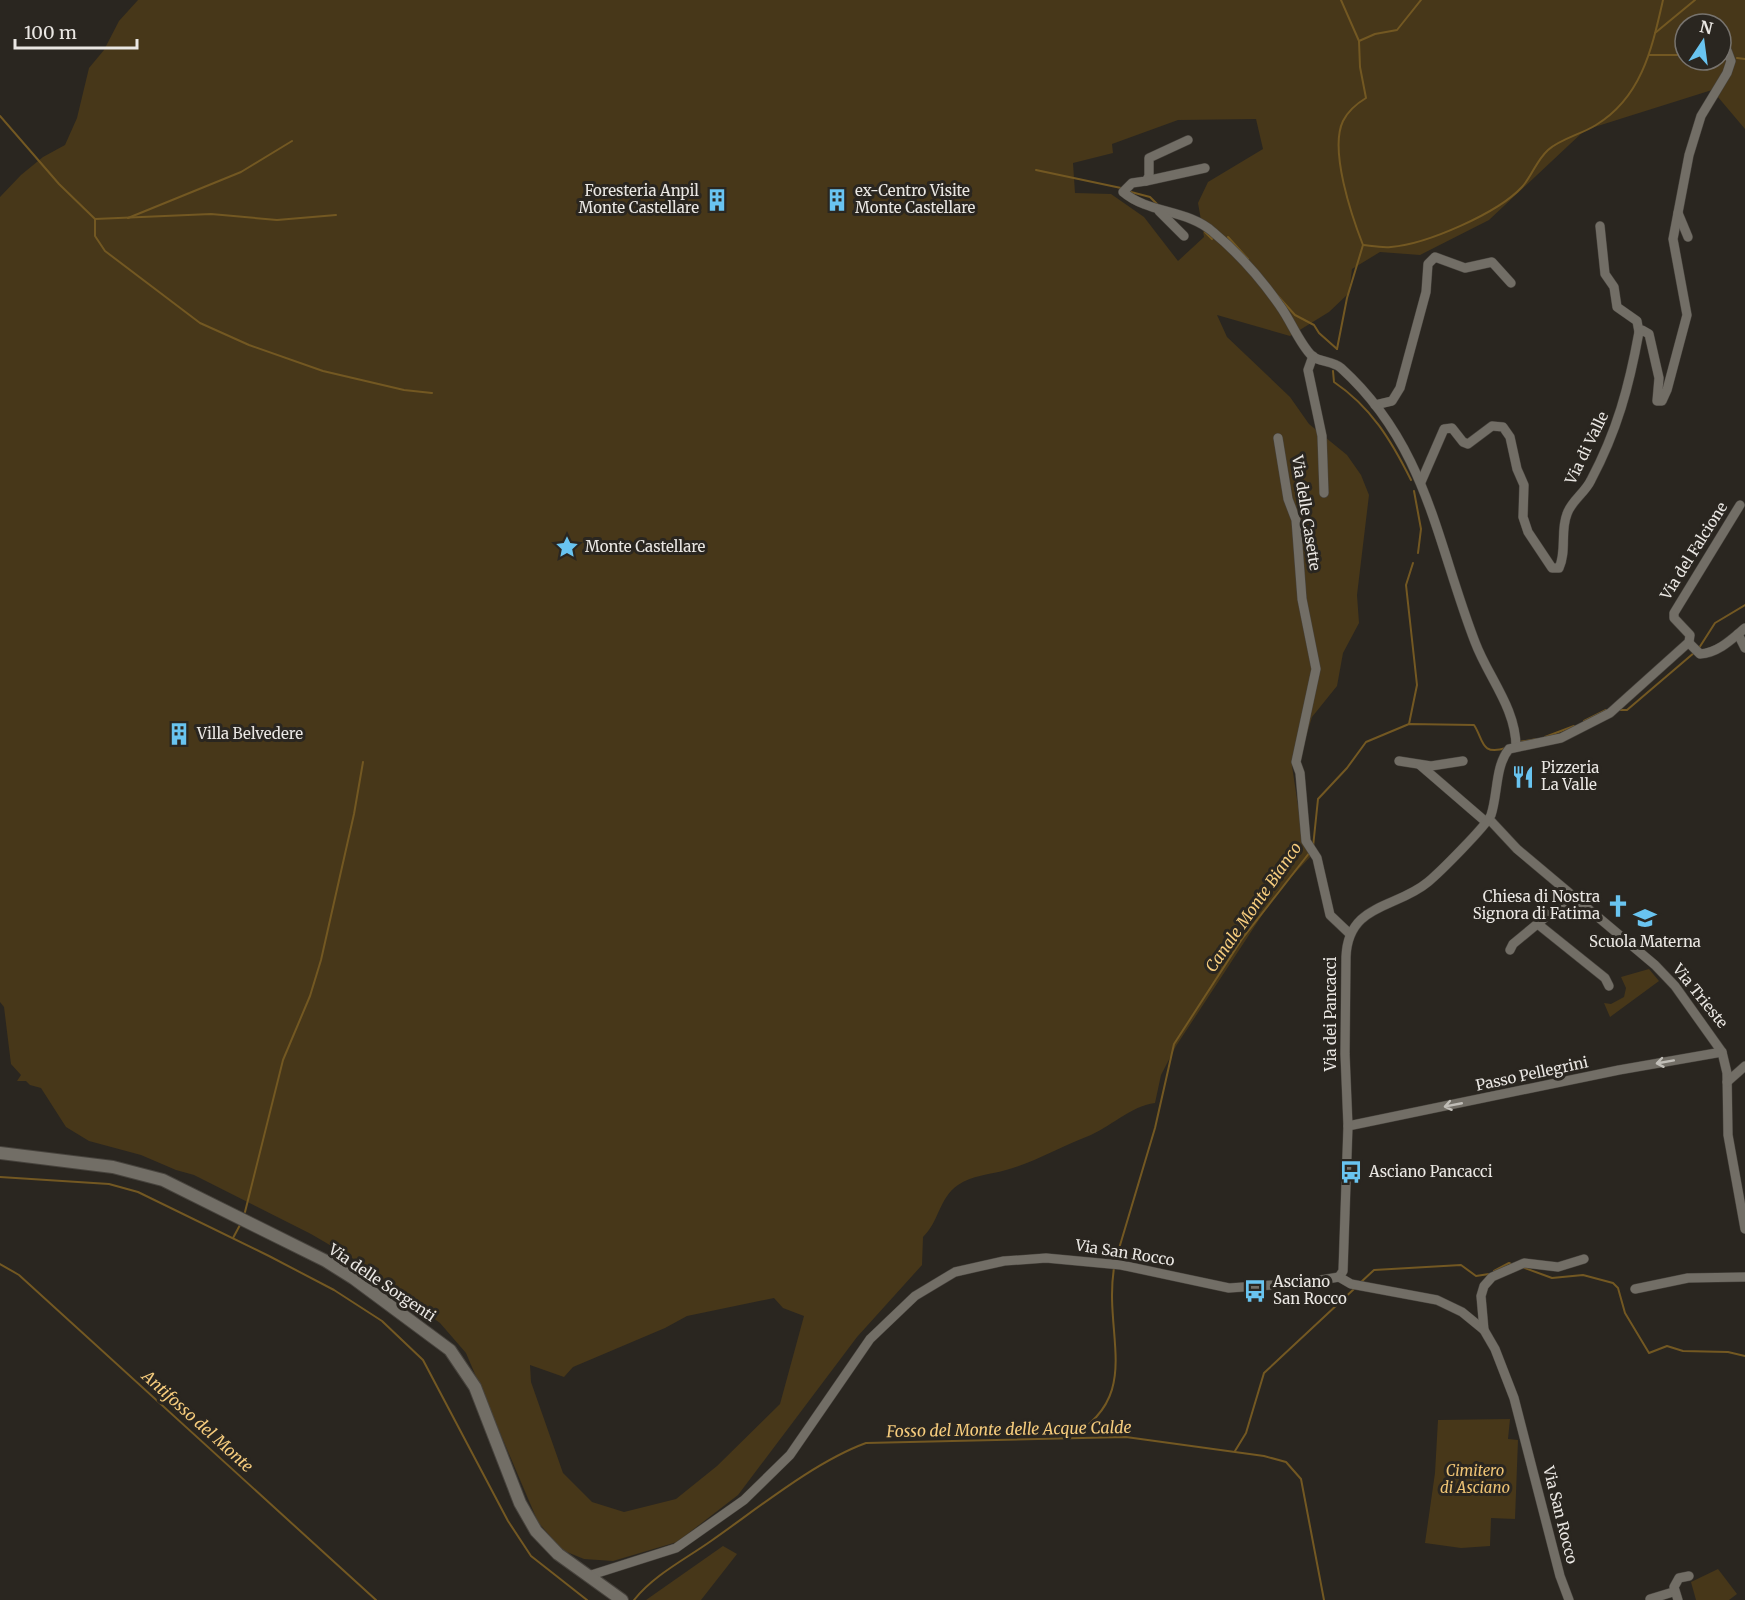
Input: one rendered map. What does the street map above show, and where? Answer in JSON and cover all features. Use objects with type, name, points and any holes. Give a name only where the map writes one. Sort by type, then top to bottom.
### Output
[{"type":"main road","name":"Via delle Sorgenti","points":[[0,1153],[113,1167],[163,1180],[326,1261],[444,1343],[468,1373],[475,1387],[520,1503],[532,1524],[558,1554],[622,1600]]},
{"type":"street","points":[[1600,226],[1605,274],[1614,287],[1617,307],[1637,321],[1639,332],[1646,330],[1652,341],[1659,378],[1656,400],[1662,400],[1687,315],[1673,239],[1689,155],[1701,116],[1728,72]]},
{"type":"street","points":[[1146,181],[1149,176],[1149,158],[1188,140]]},
{"type":"street","points":[[1205,168],[1132,183],[1123,192],[1132,200],[1157,210],[1190,218],[1219,237],[1279,304],[1313,357],[1339,366],[1375,405],[1402,443],[1420,482],[1441,534],[1483,663],[1510,714],[1516,743]]},
{"type":"street","points":[[1157,210],[1184,236]]},
{"type":"street","points":[[1678,213],[1688,237]]},
{"type":"street","points":[[1375,405],[1392,401],[1400,388],[1426,292],[1428,264],[1435,257],[1465,267],[1492,262],[1511,283]]},
{"type":"street","name":"Via di Valle","points":[[1420,482],[1444,429],[1452,428],[1463,442],[1468,444],[1492,426],[1503,427],[1510,437],[1516,469],[1524,485],[1523,517],[1528,532],[1552,568],[1559,568],[1568,511],[1591,482],[1615,431],[1626,399],[1639,332]]},
{"type":"street","name":"Via delle Casette","points":[[1313,357],[1308,370],[1322,436],[1324,493]]},
{"type":"street","name":"Via delle Casette","points":[[1278,438],[1288,499],[1296,520],[1302,599],[1316,669],[1296,762],[1300,773],[1308,846],[1315,853],[1330,915],[1350,934]]},
{"type":"street","name":"Via del Falcione","points":[[1740,505],[1674,613],[1674,618],[1690,635],[1690,645],[1700,654],[1717,649],[1742,631],[1745,648]]},
{"type":"street","points":[[1350,934],[1363,917],[1426,884],[1487,821],[1506,753],[1516,743],[1561,738],[1614,710],[1690,645]]},
{"type":"street","points":[[1399,761],[1420,765],[1463,761]]},
{"type":"street","name":"Via Trieste","points":[[1420,765],[1669,979],[1722,1052],[1727,1082],[1728,1135],[1745,1229]]},
{"type":"street","points":[[1510,950],[1513,944],[1539,925],[1571,896]]},
{"type":"street","points":[[1539,925],[1605,978],[1609,986]]},
{"type":"street","name":"Via dei Pancacci","points":[[1339,1277],[1342,1271],[1345,1235],[1348,1126],[1344,1022],[1346,952],[1350,934]]},
{"type":"street","name":"Passo Pellegrini","points":[[1348,1126],[1619,1070],[1722,1052]]},
{"type":"street","points":[[1727,1082],[1745,1066]]},
{"type":"street","name":"Via San Rocco","points":[[588,1576],[676,1548],[744,1500],[790,1455],[870,1339],[905,1305],[937,1281],[971,1267],[1018,1259],[1046,1258],[1121,1265],[1229,1288],[1303,1283],[1339,1277],[1351,1284],[1437,1300],[1462,1312],[1484,1330],[1495,1349],[1514,1398],[1560,1576],[1569,1600]]},
{"type":"street","points":[[1484,1330],[1482,1290],[1492,1277],[1524,1263],[1558,1267],[1584,1259]]},
{"type":"street","points":[[1635,1289],[1688,1278],[1745,1276]]},
{"type":"street","points":[[1650,1599],[1676,1596],[1679,1578],[1689,1576]]},
{"type":"green space","points":[[138,0],[1745,0],[1745,129],[1712,90],[1585,130],[1489,220],[1420,255],[1380,252],[1352,269],[1349,293],[1329,312],[1290,336],[1217,315],[1227,337],[1290,397],[1309,424],[1347,455],[1361,475],[1369,495],[1357,595],[1359,623],[1343,653],[1337,686],[1312,717],[1305,740],[1292,766],[1302,832],[1312,855],[1278,891],[1176,1046],[1161,1075],[1155,1103],[1137,1108],[1095,1133],[1036,1159],[1006,1170],[975,1177],[952,1190],[923,1237],[922,1265],[857,1337],[738,1495],[677,1542],[613,1561],[584,1559],[562,1550],[538,1522],[466,1353],[440,1323],[352,1258],[311,1234],[194,1175],[141,1155],[89,1141],[66,1127],[41,1088],[30,1085],[26,1081],[17,1081],[21,1075],[11,1064],[4,1007],[0,1002],[0,197],[21,175],[43,157],[65,145],[77,118],[89,68],[104,50],[119,21]],"holes":[[[1256,119],[1263,149],[1208,182],[1198,203],[1204,237],[1178,261],[1144,217],[1111,194],[1075,193],[1073,163],[1113,153],[1112,144],[1178,120]],[[774,1298],[783,1308],[804,1316],[780,1404],[717,1466],[676,1499],[624,1512],[592,1502],[563,1473],[531,1382],[530,1365],[564,1377],[573,1367],[665,1328],[687,1316]]]},
{"type":"green space","points":[[1649,969],[1659,981],[1610,1017],[1604,1003],[1611,1004],[1624,997],[1626,988],[1621,977]]},
{"type":"green space","name":"Cimitero di Asciano","points":[[1510,1419],[1508,1439],[1518,1440],[1515,1519],[1491,1518],[1490,1546],[1461,1548],[1425,1543],[1435,1473],[1438,1420]]},
{"type":"green space","points":[[723,1546],[737,1554],[701,1600],[646,1600]]},
{"type":"green space","points":[[1718,1569],[1737,1594],[1729,1600],[1696,1600],[1691,1582]]},
{"type":"waterway","points":[[1341,0],[1359,41],[1360,67],[1366,98],[1347,114],[1339,134],[1340,166],[1353,218],[1363,245]]},
{"type":"waterway","points":[[1359,41],[1375,34],[1397,30],[1421,0]]},
{"type":"waterway","points":[[1363,245],[1381,247],[1406,245],[1442,234],[1479,217],[1511,197],[1522,187],[1548,150],[1612,114],[1635,86],[1649,53],[1663,0]]},
{"type":"waterway","points":[[1655,33],[1695,0]]},
{"type":"waterway","points":[[1649,55],[1673,55]]},
{"type":"waterway","points":[[1737,58],[1745,59]]},
{"type":"waterway","points":[[0,116],[59,184],[95,219],[211,214],[277,220],[336,215]]},
{"type":"waterway","points":[[128,218],[241,172],[292,141]]},
{"type":"waterway","points":[[1036,170],[1121,188]]},
{"type":"waterway","points":[[1131,192],[1150,197],[1159,206]]},
{"type":"waterway","points":[[95,219],[95,236],[105,251],[200,323],[249,345],[323,371],[404,390],[432,393]]},
{"type":"waterway","points":[[1205,232],[1212,239]]},
{"type":"waterway","points":[[1228,237],[1248,259]]},
{"type":"waterway","points":[[1337,349],[1347,298],[1363,245]]},
{"type":"waterway","points":[[1276,294],[1295,315],[1314,325],[1319,333],[1337,349]]},
{"type":"waterway","points":[[1333,371],[1334,382],[1359,402],[1379,425],[1411,480]]},
{"type":"waterway","points":[[1414,491],[1421,529],[1418,553]]},
{"type":"waterway","points":[[1409,724],[1417,685],[1406,585],[1413,563]]},
{"type":"waterway","name":"Canale Monte Bianco","points":[[1699,648],[1715,623],[1745,605]]},
{"type":"waterway","name":"Canale Monte Bianco","points":[[1618,710],[1627,710],[1695,652]]},
{"type":"waterway","name":"Canale Monte Bianco","points":[[1584,721],[1606,710]]},
{"type":"waterway","name":"Canale Monte Bianco","points":[[1313,847],[1318,799],[1347,768],[1366,742],[1409,724],[1474,725],[1487,748],[1491,750],[1506,748]]},
{"type":"waterway","name":"Canale Monte Bianco","points":[[1545,737],[1574,726]]},
{"type":"waterway","name":"Canale Monte Bianco","points":[[1519,742],[1537,739]]},
{"type":"waterway","points":[[245,1212],[283,1060],[310,996],[321,960],[354,814],[363,762]]},
{"type":"waterway","name":"Canale Monte Bianco","points":[[1115,1262],[1155,1128],[1174,1044],[1242,939],[1310,852]]},
{"type":"waterway","name":"Fosso del Monte delle Acque Calde","points":[[0,1177],[109,1184],[138,1192],[334,1290],[382,1321],[423,1360],[508,1521],[531,1556],[587,1600]]},
{"type":"waterway","points":[[233,1238],[240,1225]]},
{"type":"waterway","points":[[1494,1271],[1509,1263],[1513,1265]]},
{"type":"waterway","name":"Antifosso del Monte","points":[[0,1264],[19,1275],[376,1600]]},
{"type":"waterway","points":[[1360,1283],[1374,1270],[1461,1265],[1476,1276],[1489,1274]]},
{"type":"waterway","points":[[1522,1267],[1552,1278],[1583,1275],[1613,1283],[1618,1288],[1625,1313],[1649,1353],[1667,1346],[1683,1351],[1728,1352],[1745,1356]]},
{"type":"waterway","name":"Canale Monte Bianco","points":[[1067,1439],[1091,1422],[1106,1404],[1113,1385],[1116,1364],[1112,1293],[1114,1268]]},
{"type":"waterway","points":[[1235,1451],[1246,1433],[1264,1373],[1354,1289]]},
{"type":"waterway","name":"Fosso del Monte delle Acque Calde","points":[[634,1600],[660,1575],[786,1487],[826,1462],[866,1443],[1126,1437],[1264,1456],[1286,1462],[1301,1479],[1324,1600]]},
{"type":"place","name":"Foresteria Anpil Monte Castellare","points":[[717,200]]},
{"type":"place","name":"ex-Centro Visite Monte Castellare","points":[[837,200]]},
{"type":"place","name":"Monte Castellare","points":[[567,547]]},
{"type":"place","name":"Villa Belvedere","points":[[179,734]]},
{"type":"place","name":"Pizzeria La Valle","points":[[1523,777]]},
{"type":"place","name":"Chiesa di Nostra Signora di Fatima","points":[[1618,906]]},
{"type":"place","name":"Scuola Materna","points":[[1645,918]]},
{"type":"place","name":"Asciano Pancacci","points":[[1351,1172]]},
{"type":"place","name":"Asciano San Rocco","points":[[1255,1291]]}]
